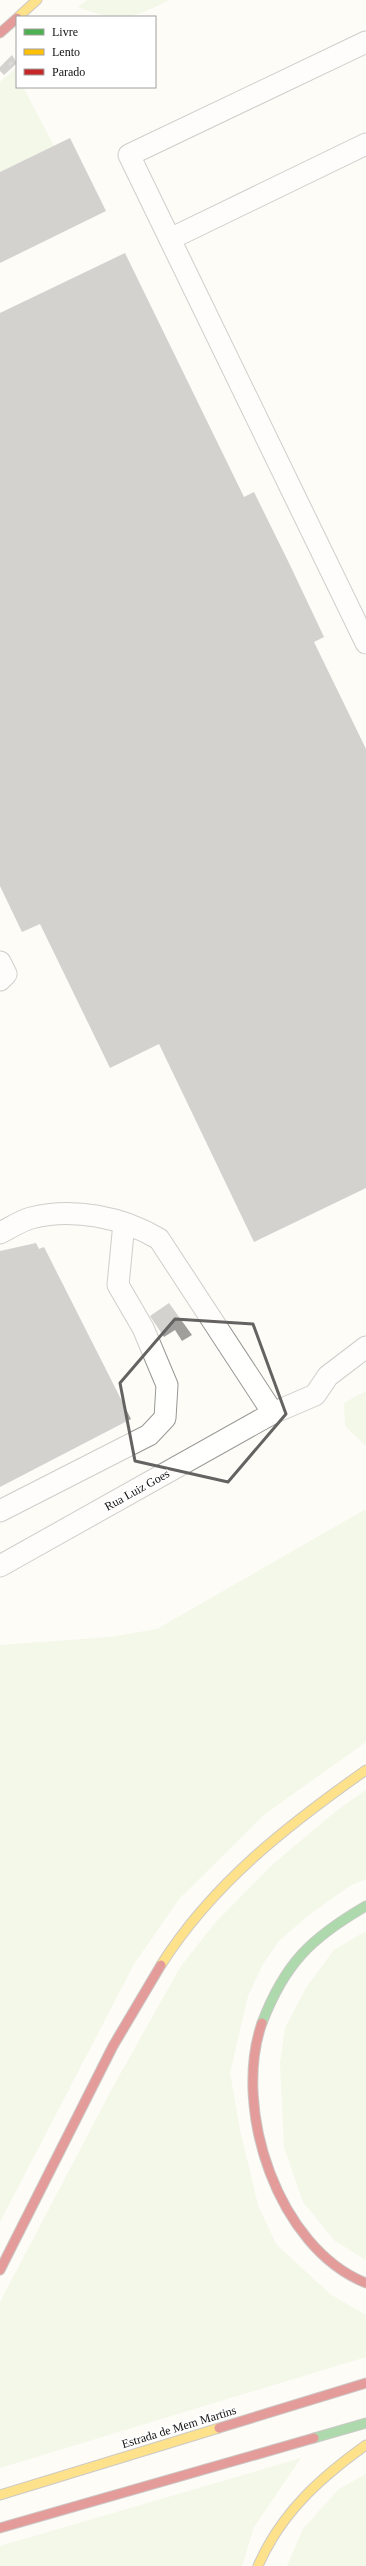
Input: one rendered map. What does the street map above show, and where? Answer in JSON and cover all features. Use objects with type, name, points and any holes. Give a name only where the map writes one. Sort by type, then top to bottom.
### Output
[{"type":"main road","points":[[20,16],[37,0]]},
{"type":"main road","points":[[0,33],[16,20]]},
{"type":"main road","points":[[0,2270],[138,2001],[194,1918],[254,1856],[298,1818],[366,1770]]},
{"type":"main road","points":[[366,1906],[321,1936],[287,1970],[274,1995],[257,2039],[254,2083],[257,2124],[266,2165],[284,2206],[303,2236],[328,2259],[357,2280],[366,2283]]},
{"type":"main road","name":"Estrada de Mem Martins","points":[[0,2494],[366,2383]]},
{"type":"main road","points":[[0,2528],[366,2422]]},
{"type":"main road","points":[[258,2566],[279,2524],[304,2494],[366,2445]]},
{"type":"lane","points":[[366,42],[129,155],[366,643]]},
{"type":"lane","points":[[170,239],[366,144]]},
{"type":"lane","points":[[0,962],[6,974],[0,980]]},
{"type":"lane","points":[[0,1233],[29,1219],[60,1213],[101,1217],[124,1223],[143,1229],[159,1239],[273,1414]]},
{"type":"lane","points":[[0,1510],[149,1435],[164,1418],[167,1385],[143,1328],[118,1285],[124,1223]]},
{"type":"lane","name":"Rua Luiz Goes","points":[[0,1566],[273,1414],[315,1395],[328,1376],[366,1347]]},
{"type":"highlighted area","points":[[175,1319],[253,1324],[286,1414],[228,1482],[135,1461],[120,1383]]},
{"type":"green space","points":[[87,0],[169,0],[144,12],[130,16],[110,16],[78,7]]},
{"type":"green space","points":[[16,68],[16,88],[24,88],[54,146],[0,172],[0,82]]},
{"type":"green space","points":[[366,1391],[366,1446],[345,1426],[344,1403]]},
{"type":"green space","points":[[366,1509],[366,1742],[265,1814],[180,1898],[134,1964],[0,2222],[0,1645],[110,1637],[157,1629]]},
{"type":"green space","points":[[366,1790],[366,1879],[350,1886],[310,1914],[279,1941],[263,1964],[248,1996],[230,2073],[240,2130],[258,2205],[276,2244],[330,2294],[366,2315],[366,2357],[0,2468],[0,2302],[114,2085],[181,1966],[215,1923],[271,1866],[336,1811]]},
{"type":"green space","points":[[366,1931],[366,2260],[335,2241],[303,2202],[284,2147],[280,2063],[285,2028],[306,1988],[334,1950]]},
{"type":"green space","points":[[301,2458],[254,2527],[242,2566],[0,2566],[0,2546]]},
{"type":"green space","points":[[366,2474],[366,2566],[287,2566],[303,2529],[339,2489]]},
{"type":"building","points":[[12,55],[16,64],[4,75],[0,71],[0,67]]},
{"type":"building","points":[[70,138],[106,211],[0,263],[0,172]]},
{"type":"building","points":[[125,253],[244,497],[254,492],[289,563],[324,637],[314,642],[366,749],[366,1188],[254,1242],[159,1044],[110,1068],[40,924],[22,932],[0,886],[0,313]]},
{"type":"building","points":[[36,1243],[39,1249],[44,1247],[131,1419],[0,1487],[0,1251]]},
{"type":"building","points":[[169,1303],[192,1335],[182,1341],[175,1330],[164,1337],[150,1316]]},
{"type":"traffic: fast","points":[[262,2023],[280,1984],[302,1954],[330,1929],[366,1906]]},
{"type":"traffic: fast","points":[[314,2438],[366,2423]]},
{"type":"traffic: slow","points":[[19,16],[37,0]]},
{"type":"traffic: slow","points":[[161,1965],[182,1935],[204,1908],[254,1857],[308,1812],[366,1770]]},
{"type":"traffic: slow","points":[[0,2495],[219,2428]]},
{"type":"traffic: slow","points":[[258,2566],[278,2529],[303,2498],[333,2470],[366,2445]]},
{"type":"traffic: jam","points":[[0,33],[16,19]]},
{"type":"traffic: jam","points":[[0,2270],[113,2046],[161,1965]]},
{"type":"traffic: jam","points":[[262,2023],[254,2057],[253,2095],[259,2134],[270,2172],[287,2208],[308,2240],[335,2265],[366,2283]]},
{"type":"traffic: jam","points":[[219,2428],[366,2383]]},
{"type":"traffic: jam","points":[[0,2528],[314,2438]]}]
